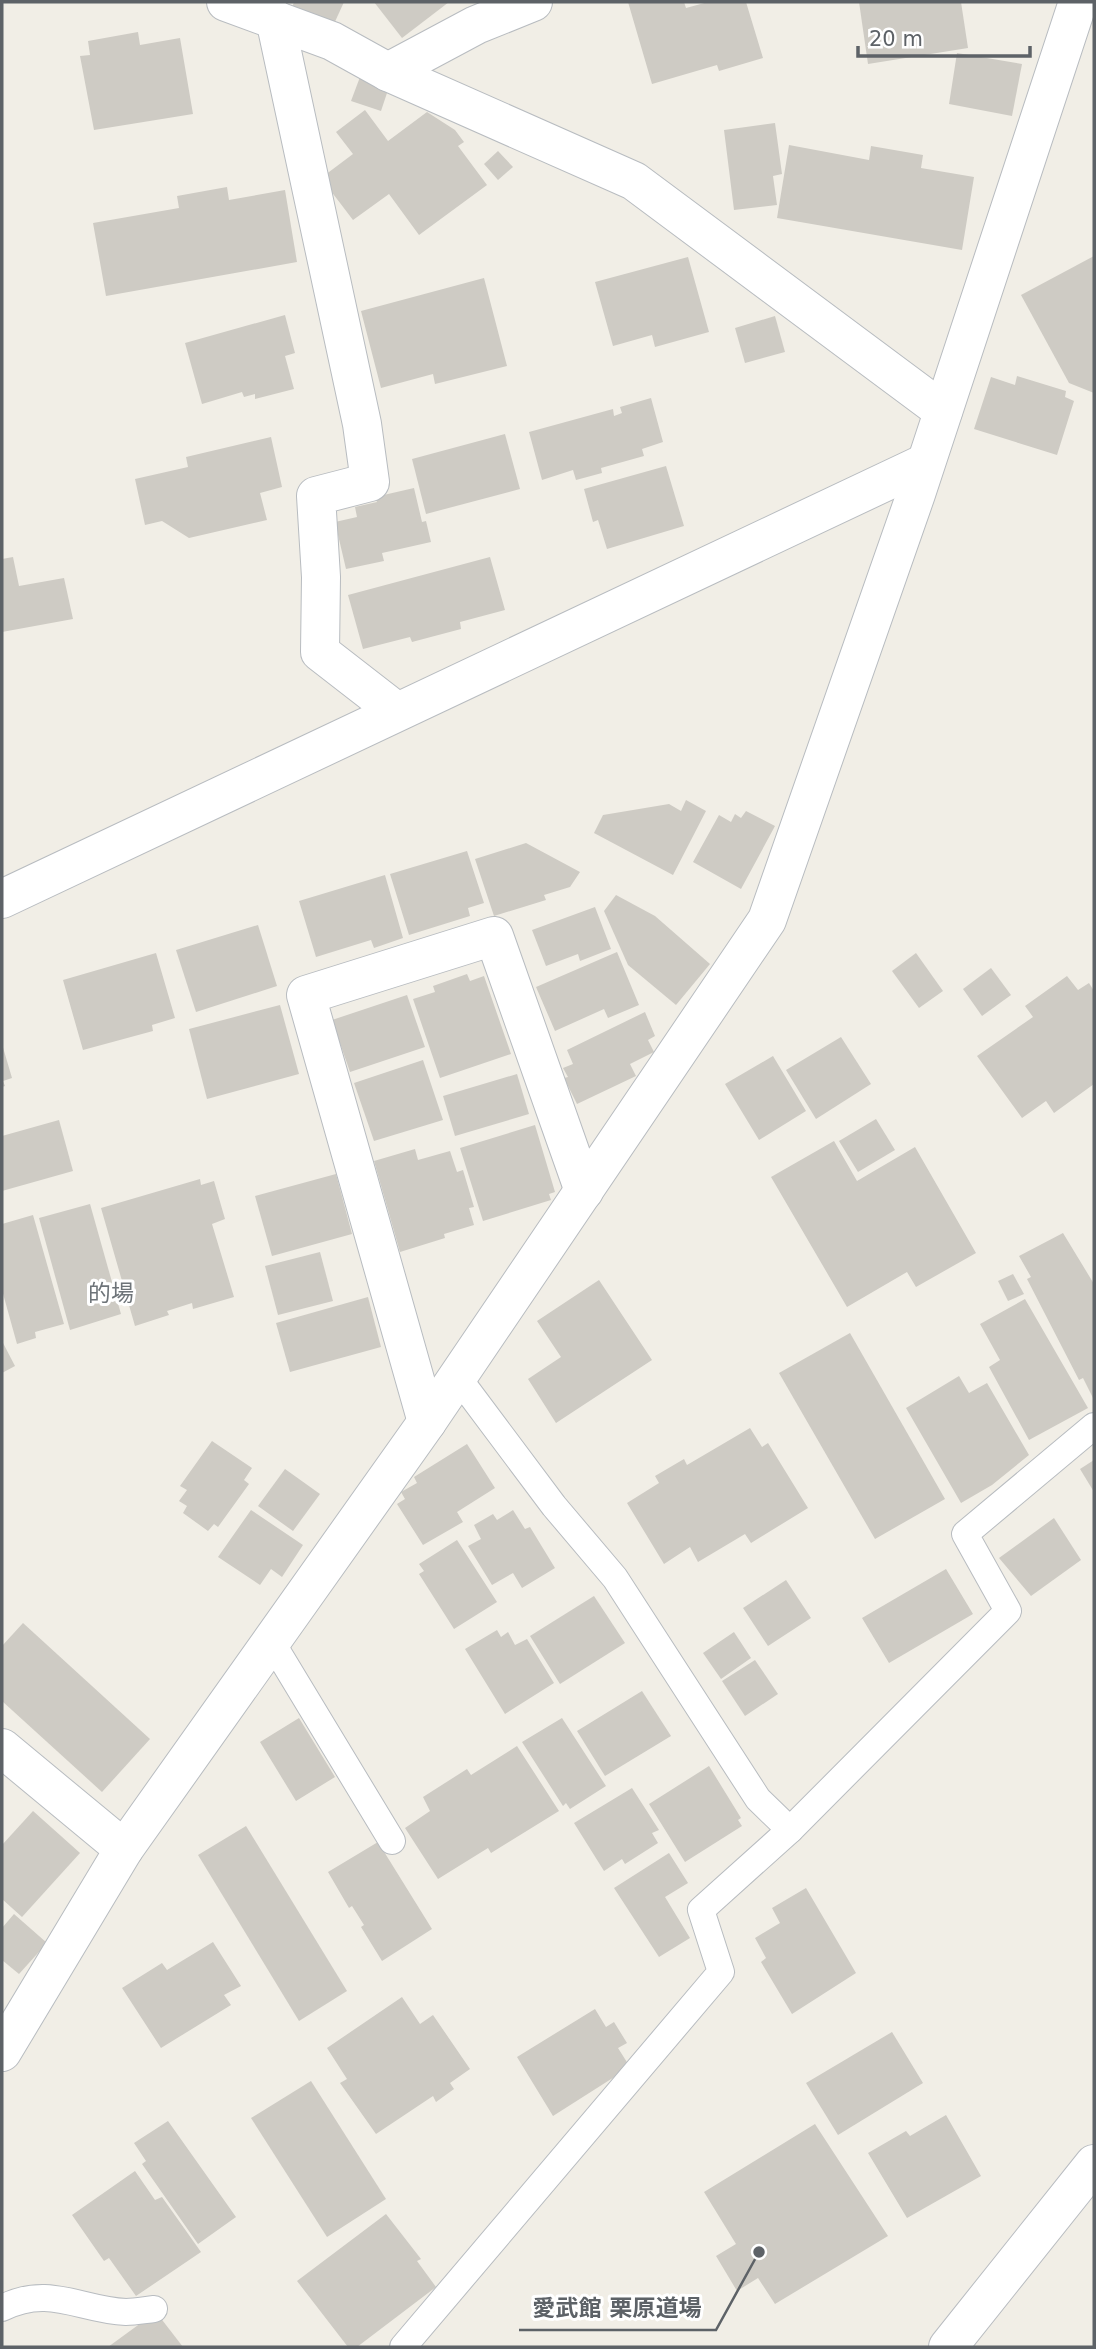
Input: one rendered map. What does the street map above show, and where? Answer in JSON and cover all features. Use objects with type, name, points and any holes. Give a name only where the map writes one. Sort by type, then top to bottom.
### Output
[{"type":"street","points":[[226,2],[332,41],[388,72],[634,181],[943,411]]},
{"type":"street","points":[[388,72],[476,24],[533,2]]},
{"type":"street","points":[[2,2052],[124,1849],[427,1422],[456,1375],[767,920],[943,411],[1078,2]]},
{"type":"street","points":[[275,19],[362,424],[370,482],[316,496],[321,577],[320,652],[396,711]]},
{"type":"street","points":[[2,899],[925,463]]},
{"type":"street","points":[[427,1422],[306,995],[494,936],[583,1191]]},
{"type":"street","points":[[2,1748],[124,1849]]},
{"type":"street","points":[[948,2347],[1094,2164]]},
{"type":"lane","points":[[456,1375],[554,1506],[615,1578],[758,1799],[790,1830]]},
{"type":"lane","points":[[403,2347],[720,1972],[701,1910],[790,1830],[1009,1611],[965,1534],[1094,1426]]},
{"type":"lane","points":[[271,1640],[392,1841]]},
{"type":"lane","points":[[2,2308],[21,2298],[56,2297],[126,2312],[154,2309]]},
{"type":"building","points":[[294,2],[344,2],[333,26],[292,8]]},
{"type":"building","points":[[374,2],[449,2],[402,38]]},
{"type":"building","points":[[628,2],[684,2],[686,8],[708,2],[746,2],[763,58],[719,71],[717,65],[652,84]]},
{"type":"building","points":[[859,2],[961,2],[968,48],[868,64]]},
{"type":"building","points":[[138,32],[140,45],[180,38],[193,114],[94,130],[80,56],[90,55],[88,41]]},
{"type":"building","points":[[957,53],[1022,64],[1012,116],[949,104]]},
{"type":"building","points":[[360,77],[389,87],[381,111],[351,101]]},
{"type":"building","points":[[365,110],[388,141],[427,112],[455,130],[464,142],[458,146],[487,185],[419,235],[389,194],[353,220],[321,178],[353,154],[336,132]]},
{"type":"building","points":[[775,123],[782,174],[773,176],[777,205],[734,210],[724,130]]},
{"type":"building","points":[[789,145],[869,160],[871,146],[923,155],[921,168],[974,177],[962,250],[777,218]]},
{"type":"building","points":[[498,151],[513,167],[498,180],[484,164]]},
{"type":"building","points":[[227,187],[229,200],[285,190],[297,262],[106,296],[93,223],[179,208],[177,196]]},
{"type":"building","points":[[1094,256],[1094,393],[1069,383],[1021,295]]},
{"type":"building","points":[[688,257],[709,332],[655,347],[652,335],[613,346],[595,282]]},
{"type":"building","points":[[484,278],[507,366],[435,384],[433,374],[381,388],[361,311]]},
{"type":"building","points":[[285,315],[295,353],[285,356],[294,389],[255,399],[255,394],[244,397],[242,392],[202,404],[185,343]]},
{"type":"building","points":[[775,316],[785,352],[745,363],[735,328]]},
{"type":"building","points":[[1017,376],[1066,391],[1065,397],[1074,401],[1057,455],[974,429],[991,377],[1015,385]]},
{"type":"building","points":[[651,398],[663,442],[642,449],[644,456],[601,468],[602,473],[576,480],[573,470],[542,480],[529,432],[613,409],[614,416],[622,413],[620,407]]},
{"type":"building","points":[[505,434],[520,489],[426,514],[412,459]]},
{"type":"building","points":[[271,437],[282,487],[260,493],[267,520],[189,538],[162,521],[145,525],[135,479],[188,467],[186,457]]},
{"type":"building","points":[[666,466],[684,526],[607,549],[598,520],[593,522],[584,489]]},
{"type":"building","points":[[414,488],[422,522],[426,521],[431,542],[382,553],[384,561],[346,569],[335,522],[357,517],[355,507],[377,502],[375,497]]},
{"type":"building","points":[[13,557],[19,586],[64,578],[73,619],[2,632],[2,559]]},
{"type":"building","points":[[490,557],[505,610],[460,622],[461,629],[412,642],[410,637],[363,649],[348,595]]},
{"type":"building","points":[[686,800],[706,811],[673,875],[594,833],[603,815],[669,804],[681,811]]},
{"type":"building","points":[[746,811],[775,826],[741,889],[693,862],[719,815],[731,822],[735,814],[741,818]]},
{"type":"building","points":[[526,843],[580,872],[570,887],[544,895],[546,900],[494,916],[475,859]]},
{"type":"building","points":[[467,851],[484,903],[468,908],[470,916],[409,935],[390,874]]},
{"type":"building","points":[[385,875],[403,938],[374,948],[371,940],[316,957],[299,901]]},
{"type":"building","points":[[616,895],[655,916],[710,964],[676,1005],[628,965],[604,911]]},
{"type":"building","points":[[595,907],[611,949],[580,961],[578,954],[546,966],[532,930]]},
{"type":"building","points":[[258,925],[277,986],[196,1012],[176,950]]},
{"type":"building","points":[[617,952],[639,1005],[608,1018],[604,1009],[555,1031],[536,987]]},
{"type":"building","points":[[156,953],[175,1018],[152,1025],[153,1031],[83,1050],[63,980]]},
{"type":"building","points":[[916,953],[943,991],[919,1008],[892,971]]},
{"type":"building","points":[[991,968],[1011,995],[982,1016],[963,989]]},
{"type":"building","points":[[467,974],[470,981],[484,976],[511,1054],[440,1078],[413,999],[435,992],[433,986]]},
{"type":"building","points":[[1067,976],[1078,990],[1089,983],[1094,991],[1094,1084],[1054,1113],[1046,1101],[1022,1118],[977,1056],[1033,1017],[1025,1006]]},
{"type":"building","points":[[407,995],[425,1047],[350,1072],[332,1020]]},
{"type":"building","points":[[280,1005],[299,1074],[207,1099],[189,1029]]},
{"type":"building","points":[[645,1012],[655,1036],[648,1040],[654,1052],[630,1064],[636,1076],[577,1104],[564,1078],[568,1077],[563,1068],[573,1064],[567,1050]]},
{"type":"building","points":[[841,1037],[871,1084],[816,1119],[786,1070]]},
{"type":"building","points":[[2,1044],[12,1078],[3,1081],[5,1086],[2,1087]]},
{"type":"building","points":[[773,1056],[806,1111],[759,1140],[725,1084]]},
{"type":"building","points":[[423,1060],[443,1120],[374,1141],[354,1083]]},
{"type":"building","points":[[517,1074],[529,1114],[455,1136],[443,1096]]},
{"type":"building","points":[[876,1119],[895,1150],[858,1172],[839,1141]]},
{"type":"building","points":[[59,1120],[73,1171],[2,1191],[2,1136]]},
{"type":"building","points":[[535,1125],[555,1192],[549,1194],[551,1200],[483,1221],[460,1148]]},
{"type":"building","points":[[834,1141],[857,1181],[915,1147],[976,1253],[916,1287],[907,1272],[847,1307],[771,1177]]},
{"type":"building","points":[[415,1149],[418,1160],[450,1151],[457,1172],[463,1170],[474,1207],[469,1208],[474,1225],[444,1234],[445,1238],[400,1252],[374,1161]]},
{"type":"building","points":[[336,1174],[352,1234],[272,1256],[255,1196]]},
{"type":"building","points":[[200,1179],[201,1185],[214,1181],[225,1219],[212,1224],[234,1297],[193,1309],[192,1303],[167,1311],[169,1315],[135,1326],[101,1208]]},
{"type":"building","points":[[90,1204],[121,1314],[70,1330],[39,1218]]},
{"type":"building","points":[[33,1215],[64,1324],[35,1332],[36,1338],[17,1344],[2,1290],[2,1224]]},
{"type":"building","points":[[1063,1233],[1094,1284],[1094,1400],[1083,1378],[1079,1380],[1027,1279],[1031,1277],[1019,1256]]},
{"type":"building","points":[[320,1252],[333,1301],[278,1315],[265,1266]]},
{"type":"building","points":[[1013,1274],[1024,1294],[1008,1301],[998,1281]]},
{"type":"building","points":[[599,1280],[652,1360],[556,1423],[528,1379],[561,1357],[537,1321]]},
{"type":"building","points":[[368,1297],[381,1347],[290,1372],[276,1323]]},
{"type":"building","points":[[1025,1299],[1088,1408],[1029,1440],[989,1367],[1000,1360],[980,1324]]},
{"type":"building","points":[[850,1333],[945,1499],[875,1539],[779,1373]]},
{"type":"building","points":[[2,1341],[15,1366],[2,1373]]},
{"type":"building","points":[[959,1376],[969,1393],[987,1383],[1029,1455],[992,1485],[961,1503],[906,1408]]},
{"type":"building","points":[[750,1428],[762,1447],[768,1443],[808,1508],[751,1543],[745,1534],[698,1562],[690,1547],[664,1564],[627,1503],[659,1483],[655,1476],[684,1459],[687,1465]]},
{"type":"building","points":[[212,1441],[252,1468],[244,1480],[249,1484],[218,1527],[214,1524],[208,1531],[183,1513],[187,1506],[179,1501],[187,1490],[180,1486]]},
{"type":"building","points":[[467,1444],[495,1488],[457,1512],[463,1522],[423,1545],[397,1504],[405,1499],[401,1492],[417,1483],[414,1477]]},
{"type":"building","points":[[1094,1460],[1094,1492],[1080,1469]]},
{"type":"building","points":[[285,1469],[320,1494],[293,1531],[258,1506]]},
{"type":"building","points":[[251,1510],[303,1545],[282,1577],[271,1569],[260,1585],[218,1557]]},
{"type":"building","points":[[513,1510],[525,1529],[530,1527],[555,1568],[522,1588],[513,1573],[492,1585],[468,1546],[481,1539],[474,1525],[493,1514],[497,1520]]},
{"type":"building","points":[[1054,1518],[1081,1560],[1031,1596],[999,1558]]},
{"type":"building","points":[[457,1540],[497,1602],[454,1629],[419,1574],[424,1571],[419,1564]]},
{"type":"building","points":[[946,1569],[973,1614],[889,1663],[862,1618]]},
{"type":"building","points":[[786,1580],[811,1618],[768,1646],[743,1608]]},
{"type":"building","points":[[594,1596],[625,1643],[560,1684],[530,1636]]},
{"type":"building","points":[[23,1623],[150,1739],[102,1792],[2,1701],[2,1646]]},
{"type":"building","points":[[497,1630],[501,1637],[508,1632],[515,1645],[527,1639],[554,1683],[505,1714],[465,1649]]},
{"type":"building","points":[[734,1632],[751,1658],[721,1679],[703,1653]]},
{"type":"building","points":[[755,1660],[778,1694],[745,1716],[722,1681]]},
{"type":"building","points":[[642,1691],[671,1736],[605,1776],[577,1731]]},
{"type":"building","points":[[299,1718],[335,1777],[296,1801],[260,1742]]},
{"type":"building","points":[[562,1718],[606,1786],[570,1809],[566,1803],[563,1806],[522,1742]]},
{"type":"building","points":[[517,1746],[559,1811],[491,1853],[488,1848],[438,1879],[405,1828],[430,1811],[423,1797],[467,1769],[471,1775]]},
{"type":"building","points":[[709,1766],[741,1818],[738,1820],[742,1826],[685,1862],[649,1804]]},
{"type":"building","points":[[632,1788],[659,1830],[652,1833],[658,1843],[625,1864],[622,1859],[604,1871],[574,1823]]},
{"type":"building","points":[[33,1811],[80,1853],[22,1917],[2,1899],[2,1845]]},
{"type":"building","points":[[246,1826],[347,1991],[299,2021],[198,1855]]},
{"type":"building","points":[[378,1842],[432,1929],[382,1961],[361,1927],[364,1925],[352,1906],[349,1908],[328,1872]]},
{"type":"building","points":[[669,1853],[688,1883],[665,1897],[690,1938],[659,1957],[614,1888]]},
{"type":"building","points":[[806,1888],[856,1973],[792,2014],[761,1962],[766,1958],[755,1938],[780,1923],[772,1908]]},
{"type":"building","points":[[14,1914],[47,1943],[19,1974],[2,1960],[2,1928]]},
{"type":"building","points":[[213,1942],[241,1986],[224,1995],[231,2005],[161,2048],[122,1988],[162,1963],[167,1970]]},
{"type":"building","points":[[402,1997],[420,2024],[433,2015],[470,2069],[450,2083],[454,2089],[436,2102],[433,2096],[376,2134],[340,2083],[347,2079],[327,2048]]},
{"type":"building","points":[[595,2009],[606,2027],[614,2022],[627,2043],[618,2048],[630,2067],[553,2116],[517,2057]]},
{"type":"building","points":[[892,2032],[923,2083],[838,2135],[806,2083]]},
{"type":"building","points":[[311,2081],[386,2199],[327,2237],[251,2118]]},
{"type":"building","points":[[946,2115],[981,2176],[907,2218],[868,2153],[906,2131],[910,2136]]},
{"type":"building","points":[[168,2121],[236,2217],[198,2244],[142,2164],[146,2161],[134,2143]]},
{"type":"building","points":[[815,2124],[888,2236],[775,2304],[758,2278],[737,2291],[716,2256],[736,2244],[704,2192]]},
{"type":"building","points":[[135,2171],[155,2200],[162,2197],[201,2252],[136,2296],[109,2258],[104,2261],[72,2215]]},
{"type":"building","points":[[386,2214],[421,2259],[417,2261],[436,2287],[357,2347],[348,2347],[297,2281]]},
{"type":"building","points":[[156,2312],[183,2347],[108,2347]]},
{"type":"place","name":"愛武館 栗原道場","points":[[759,2252]]},
{"type":"district","name":"的場","points":[[111,1293]]}]
